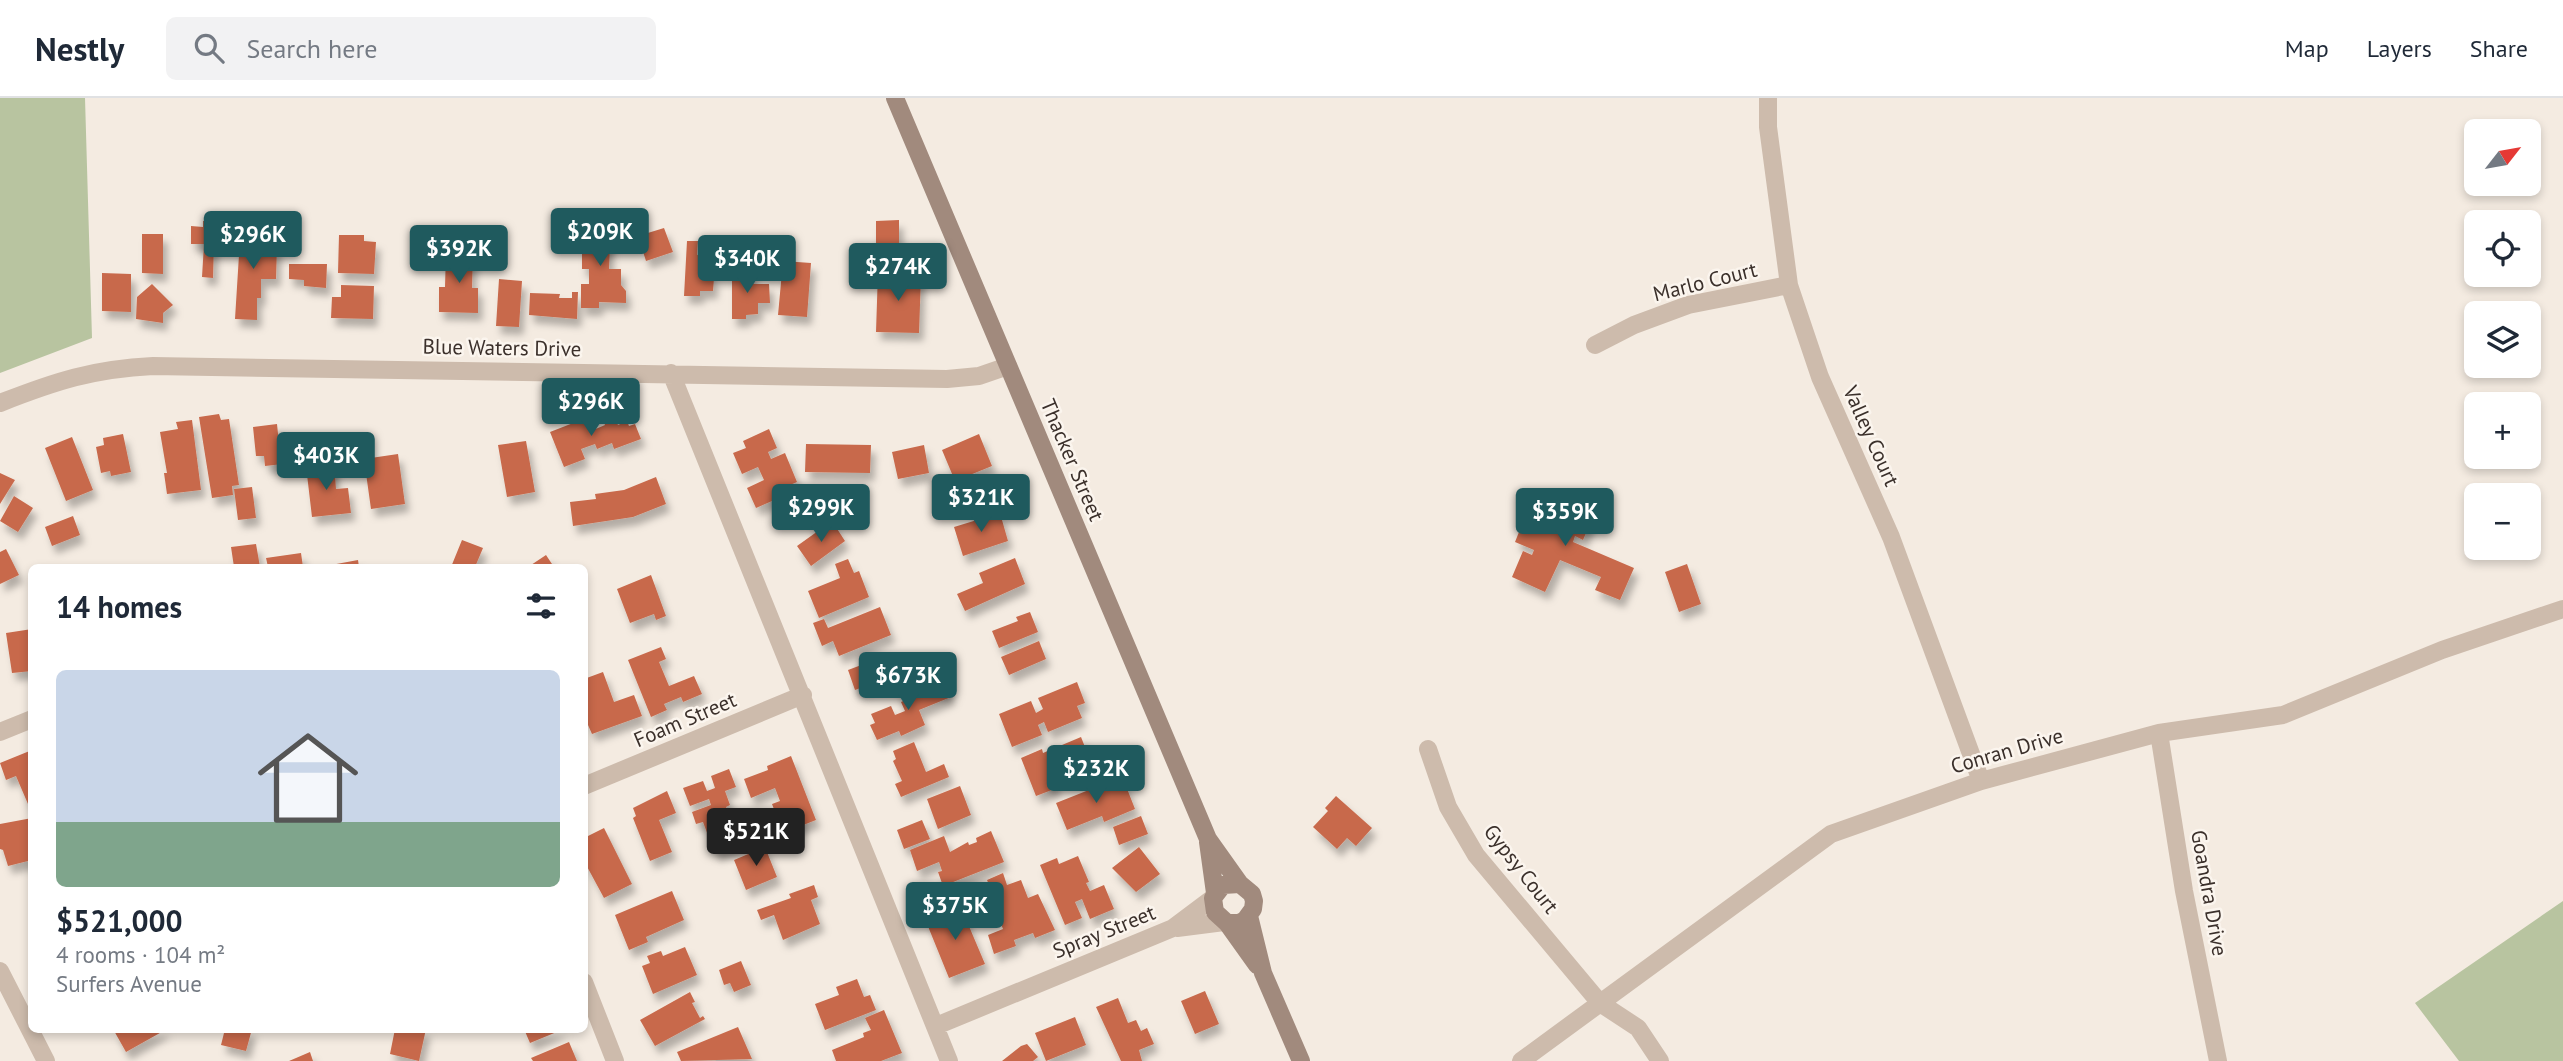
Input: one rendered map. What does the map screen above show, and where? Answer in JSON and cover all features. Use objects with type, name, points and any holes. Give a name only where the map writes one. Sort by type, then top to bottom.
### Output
[{"type":"street","name":"Thacker Street","points":[[895,98],[1208,839],[1240,884]]},
{"type":"street","name":"Valley Court","points":[[1768,98],[1768,127],[1789,285],[1820,377],[1891,537],[1980,781]]},
{"type":"street","name":"Marlo Court","points":[[1595,345],[1634,325],[1688,306],[1789,285]]},
{"type":"street","name":"Blue Waters Drive","points":[[0,403],[87,373],[153,366],[964,379],[1007,366]]},
{"type":"street","points":[[671,373],[949,1061]]},
{"type":"street","name":"Conran Drive","points":[[1521,1061],[1831,834],[1980,781],[2159,733],[2283,715],[2430,655],[2563,608]]},
{"type":"street","name":"Foam Street","points":[[588,784],[803,695]]},
{"type":"street","points":[[0,732],[28,721]]},
{"type":"street","name":"Goandra Drive","points":[[2159,733],[2184,891],[2218,1061]]},
{"type":"street","name":"Gypsy Court","points":[[1428,749],[1448,807],[1476,855],[1600,1003],[1639,1028],[1660,1061]]},
{"type":"street","name":"Thacker Street","points":[[1208,839],[1214,896]]},
{"type":"street","points":[[1264,973],[1226,922],[1215,912],[1214,896],[1229,883],[1240,884],[1252,894],[1254,901],[1249,916],[1264,973],[1301,1061]]},
{"type":"street","name":"Spray Street","points":[[936,1026],[1173,928],[1214,896]]},
{"type":"street","points":[[1226,922],[1239,923],[1249,916]]},
{"type":"street","name":"Spray Street","points":[[1173,928],[1226,922]]},
{"type":"street","points":[[0,971],[28,1026]]},
{"type":"street","points":[[588,992],[615,1061]]},
{"type":"street","points":[[32,1033],[46,1061]]},
{"type":"green space","points":[[0,98],[85,98],[92,338],[0,373]]},
{"type":"green space","points":[[2563,901],[2563,1061],[2459,1061],[2415,1003]]},
{"type":"building","points":[[899,220],[899,249],[876,249],[876,221]]},
{"type":"building","points":[[203,221],[216,221],[216,227],[228,228],[227,243],[214,243],[213,278],[202,277],[204,244],[191,244],[191,226],[203,227]]},
{"type":"building","points":[[582,223],[611,223],[609,269],[621,269],[621,285],[626,291],[626,303],[599,302],[599,308],[581,308],[581,284],[589,284],[589,269],[582,269]]},
{"type":"building","points":[[664,228],[673,252],[646,261],[638,236]]},
{"type":"building","points":[[237,229],[262,229],[261,245],[277,246],[276,279],[261,279],[261,298],[257,298],[257,320],[235,319],[239,255]]},
{"type":"building","points":[[142,234],[163,234],[163,274],[142,273]]},
{"type":"building","points":[[339,235],[364,235],[364,241],[376,242],[374,274],[338,273]]},
{"type":"building","points":[[687,241],[698,241],[697,255],[705,255],[711,261],[710,278],[714,278],[713,291],[700,291],[700,296],[684,296]]},
{"type":"building","points":[[446,252],[473,253],[472,288],[478,288],[478,313],[439,312],[439,287],[445,287]]},
{"type":"building","points":[[783,261],[811,263],[807,317],[778,315]]},
{"type":"building","points":[[289,264],[327,264],[326,288],[304,286],[304,280],[289,279]]},
{"type":"building","points":[[878,271],[910,272],[910,276],[921,276],[919,333],[876,332]]},
{"type":"building","points":[[732,272],[752,272],[752,284],[769,284],[770,303],[758,303],[758,314],[746,315],[746,319],[732,319]]},
{"type":"building","points":[[102,273],[131,274],[131,312],[102,311]]},
{"type":"building","points":[[499,279],[522,281],[519,327],[496,326]]},
{"type":"building","points":[[152,284],[173,305],[163,313],[163,323],[136,319],[137,297]]},
{"type":"building","points":[[341,285],[374,286],[373,319],[331,318],[332,297],[341,297]]},
{"type":"building","points":[[572,292],[578,292],[577,319],[529,315],[530,293],[560,294],[559,298],[572,298]]},
{"type":"building","points":[[219,414],[221,420],[229,419],[239,485],[232,486],[233,495],[212,498],[199,417]]},
{"type":"building","points":[[614,416],[618,425],[627,421],[629,426],[635,424],[641,439],[614,449],[612,443],[597,449],[595,444],[581,449],[585,459],[564,467],[550,432],[586,418],[591,431],[605,425],[603,420]]},
{"type":"building","points":[[192,420],[201,490],[167,494],[164,473],[167,473],[160,432],[178,429],[176,422]]},
{"type":"building","points":[[277,424],[280,453],[291,451],[292,463],[265,466],[264,456],[256,456],[253,427]]},
{"type":"building","points":[[769,429],[777,448],[768,452],[771,459],[785,453],[797,482],[790,485],[798,504],[777,513],[772,501],[756,508],[747,488],[764,480],[758,467],[742,474],[733,453],[746,448],[743,441]]},
{"type":"building","points":[[123,434],[131,472],[111,476],[110,471],[101,473],[96,447],[104,445],[103,438]]},
{"type":"building","points":[[979,434],[992,466],[955,481],[942,450]]},
{"type":"building","points":[[72,437],[93,490],[66,501],[45,448]]},
{"type":"building","points":[[526,441],[535,492],[507,497],[498,445]]},
{"type":"building","points":[[806,444],[871,445],[870,473],[805,472]]},
{"type":"building","points":[[924,445],[929,473],[898,479],[892,452]]},
{"type":"building","points":[[398,454],[405,504],[371,509],[364,459]]},
{"type":"building","points":[[334,463],[336,489],[348,488],[351,513],[312,517],[306,466]]},
{"type":"building","points":[[0,473],[15,480],[0,504]]},
{"type":"building","points":[[656,477],[666,504],[633,517],[573,526],[570,502],[596,499],[595,494],[624,490]]},
{"type":"building","points":[[252,487],[256,518],[238,520],[234,489]]},
{"type":"building","points":[[1549,489],[1578,501],[1576,504],[1595,512],[1583,540],[1575,536],[1573,542],[1634,568],[1620,600],[1595,590],[1601,577],[1560,560],[1545,592],[1512,577],[1523,551],[1532,555],[1534,550],[1515,542],[1523,522],[1533,526]]},
{"type":"building","points":[[14,496],[33,508],[18,532],[0,521]]},
{"type":"building","points":[[1000,513],[1008,541],[963,556],[954,527]]},
{"type":"building","points":[[73,516],[80,535],[52,546],[45,527]]},
{"type":"building","points":[[832,521],[845,541],[811,566],[797,546]]},
{"type":"building","points":[[462,540],[483,548],[476,564],[452,564]]},
{"type":"building","points":[[256,544],[259,564],[234,564],[231,547]]},
{"type":"building","points":[[6,549],[19,575],[0,584],[0,552]]},
{"type":"building","points":[[301,553],[303,564],[267,564],[266,558]]},
{"type":"building","points":[[546,555],[552,564],[532,564]]},
{"type":"building","points":[[1015,558],[1025,584],[965,611],[957,594],[983,583],[979,573]]},
{"type":"building","points":[[848,559],[854,573],[859,571],[869,597],[819,618],[808,591],[840,578],[835,564]]},
{"type":"building","points":[[358,560],[359,564],[336,564]]},
{"type":"building","points":[[1687,564],[1701,604],[1679,612],[1665,572]]},
{"type":"building","points":[[651,575],[666,616],[656,620],[654,614],[630,623],[617,589]]},
{"type":"building","points":[[880,607],[891,635],[839,656],[833,641],[822,646],[813,623],[824,619],[828,628]]},
{"type":"building","points":[[1030,612],[1038,632],[999,648],[992,631],[1018,621],[1016,617]]},
{"type":"building","points":[[28,630],[28,671],[12,673],[6,633]]},
{"type":"building","points":[[1039,641],[1046,659],[1009,675],[1001,657]]},
{"type":"building","points":[[661,647],[666,659],[659,662],[669,686],[694,676],[702,694],[683,702],[681,697],[664,704],[667,710],[651,717],[628,660]]},
{"type":"building","points":[[880,658],[888,678],[855,690],[848,670]]},
{"type":"building","points":[[603,672],[614,702],[634,695],[642,716],[592,734],[588,725],[588,678]]},
{"type":"building","points":[[944,680],[951,697],[919,710],[925,725],[901,736],[899,731],[877,740],[870,725],[875,723],[871,714],[891,706],[895,715],[905,711],[901,702]]},
{"type":"building","points":[[1077,682],[1085,703],[1077,706],[1082,718],[1048,732],[1044,722],[1038,725],[1042,735],[1012,747],[999,714],[1031,701],[1036,713],[1043,709],[1038,698]]},
{"type":"building","points":[[1081,737],[1095,772],[1077,779],[1071,763],[1050,771],[1057,788],[1036,796],[1021,758],[1042,749],[1043,753]]},
{"type":"building","points":[[914,742],[926,772],[944,764],[949,777],[901,797],[895,784],[902,781],[893,761],[896,759],[893,751]]},
{"type":"building","points":[[28,752],[28,804],[16,776],[6,780],[0,763]]},
{"type":"building","points":[[791,756],[816,820],[783,833],[772,804],[780,801],[775,788],[751,798],[744,779],[768,770],[767,766]]},
{"type":"building","points":[[729,769],[736,787],[725,791],[730,805],[726,807],[735,831],[742,828],[747,843],[715,854],[703,822],[696,824],[692,812],[711,805],[709,799],[690,806],[683,788],[703,781],[707,791],[715,788],[711,776]]},
{"type":"building","points":[[1124,781],[1135,809],[1104,822],[1102,816],[1067,830],[1056,803],[1104,784],[1106,789]]},
{"type":"building","points":[[960,786],[971,815],[938,829],[927,799]]},
{"type":"building","points":[[667,791],[676,813],[659,820],[672,852],[650,861],[633,818],[636,816],[633,808]]},
{"type":"building","points":[[1336,796],[1372,828],[1356,846],[1347,838],[1337,849],[1313,827],[1328,811],[1325,808]]},
{"type":"building","points":[[1141,816],[1148,834],[1119,845],[1113,827]]},
{"type":"building","points":[[28,819],[28,861],[8,866],[3,850],[0,849],[0,824]]},
{"type":"building","points":[[922,820],[930,839],[904,849],[897,830]]},
{"type":"building","points":[[604,828],[632,884],[604,898],[588,868],[588,836]]},
{"type":"building","points":[[991,831],[1004,862],[943,886],[938,872],[942,871],[939,862],[917,871],[910,850],[944,836],[950,852],[968,842],[969,845],[977,842],[976,838]]},
{"type":"building","points":[[765,847],[777,877],[746,890],[734,860]]},
{"type":"building","points":[[1139,847],[1160,874],[1136,892],[1112,868]]},
{"type":"building","points":[[1078,856],[1090,891],[1104,885],[1114,909],[1090,919],[1082,899],[1075,902],[1082,918],[1065,925],[1040,865],[1057,858],[1059,864]]},
{"type":"building","points":[[1003,873],[1007,885],[1021,880],[1028,898],[1038,894],[1055,930],[1035,938],[1033,933],[1014,940],[1016,946],[994,954],[988,935],[1003,929],[987,880]]},
{"type":"building","points":[[814,885],[818,897],[811,900],[820,924],[783,940],[774,915],[761,920],[757,910],[791,898],[789,894]]},
{"type":"building","points":[[672,891],[684,920],[646,937],[648,942],[629,950],[615,915]]},
{"type":"building","points":[[960,905],[985,964],[949,978],[925,919]]},
{"type":"building","points":[[685,947],[697,975],[653,994],[642,966],[650,963],[647,956],[661,951],[663,956]]},
{"type":"building","points":[[741,961],[751,985],[734,992],[730,983],[724,985],[719,970]]},
{"type":"building","points":[[857,979],[864,997],[870,995],[876,1010],[825,1030],[815,1004],[839,995],[836,987]]},
{"type":"building","points":[[1205,991],[1219,1024],[1195,1034],[1181,1001]]},
{"type":"building","points":[[690,992],[700,1018],[703,1016],[705,1019],[655,1046],[640,1020]]},
{"type":"building","points":[[1118,998],[1128,1023],[1136,1020],[1141,1031],[1147,1028],[1154,1044],[1139,1050],[1142,1061],[1121,1061],[1096,1007]]},
{"type":"building","points":[[884,1010],[902,1053],[881,1061],[836,1061],[832,1050],[864,1037],[863,1033],[871,1030],[865,1018]]},
{"type":"building","points":[[1075,1017],[1086,1045],[1046,1061],[1035,1033]]},
{"type":"building","points":[[738,1027],[752,1059],[681,1061],[677,1052]]},
{"type":"building","points":[[115,1033],[160,1033],[126,1052]]},
{"type":"building","points":[[224,1033],[251,1033],[246,1051],[221,1045]]},
{"type":"building","points":[[394,1033],[425,1033],[419,1061],[390,1054]]},
{"type":"building","points":[[526,1033],[554,1033],[530,1043]]},
{"type":"building","points":[[569,1042],[577,1061],[533,1061],[531,1058]]},
{"type":"building","points":[[1027,1044],[1038,1057],[1033,1061],[1002,1061],[1021,1046]]},
{"type":"building","points":[[310,1052],[313,1061],[289,1061]]}]
